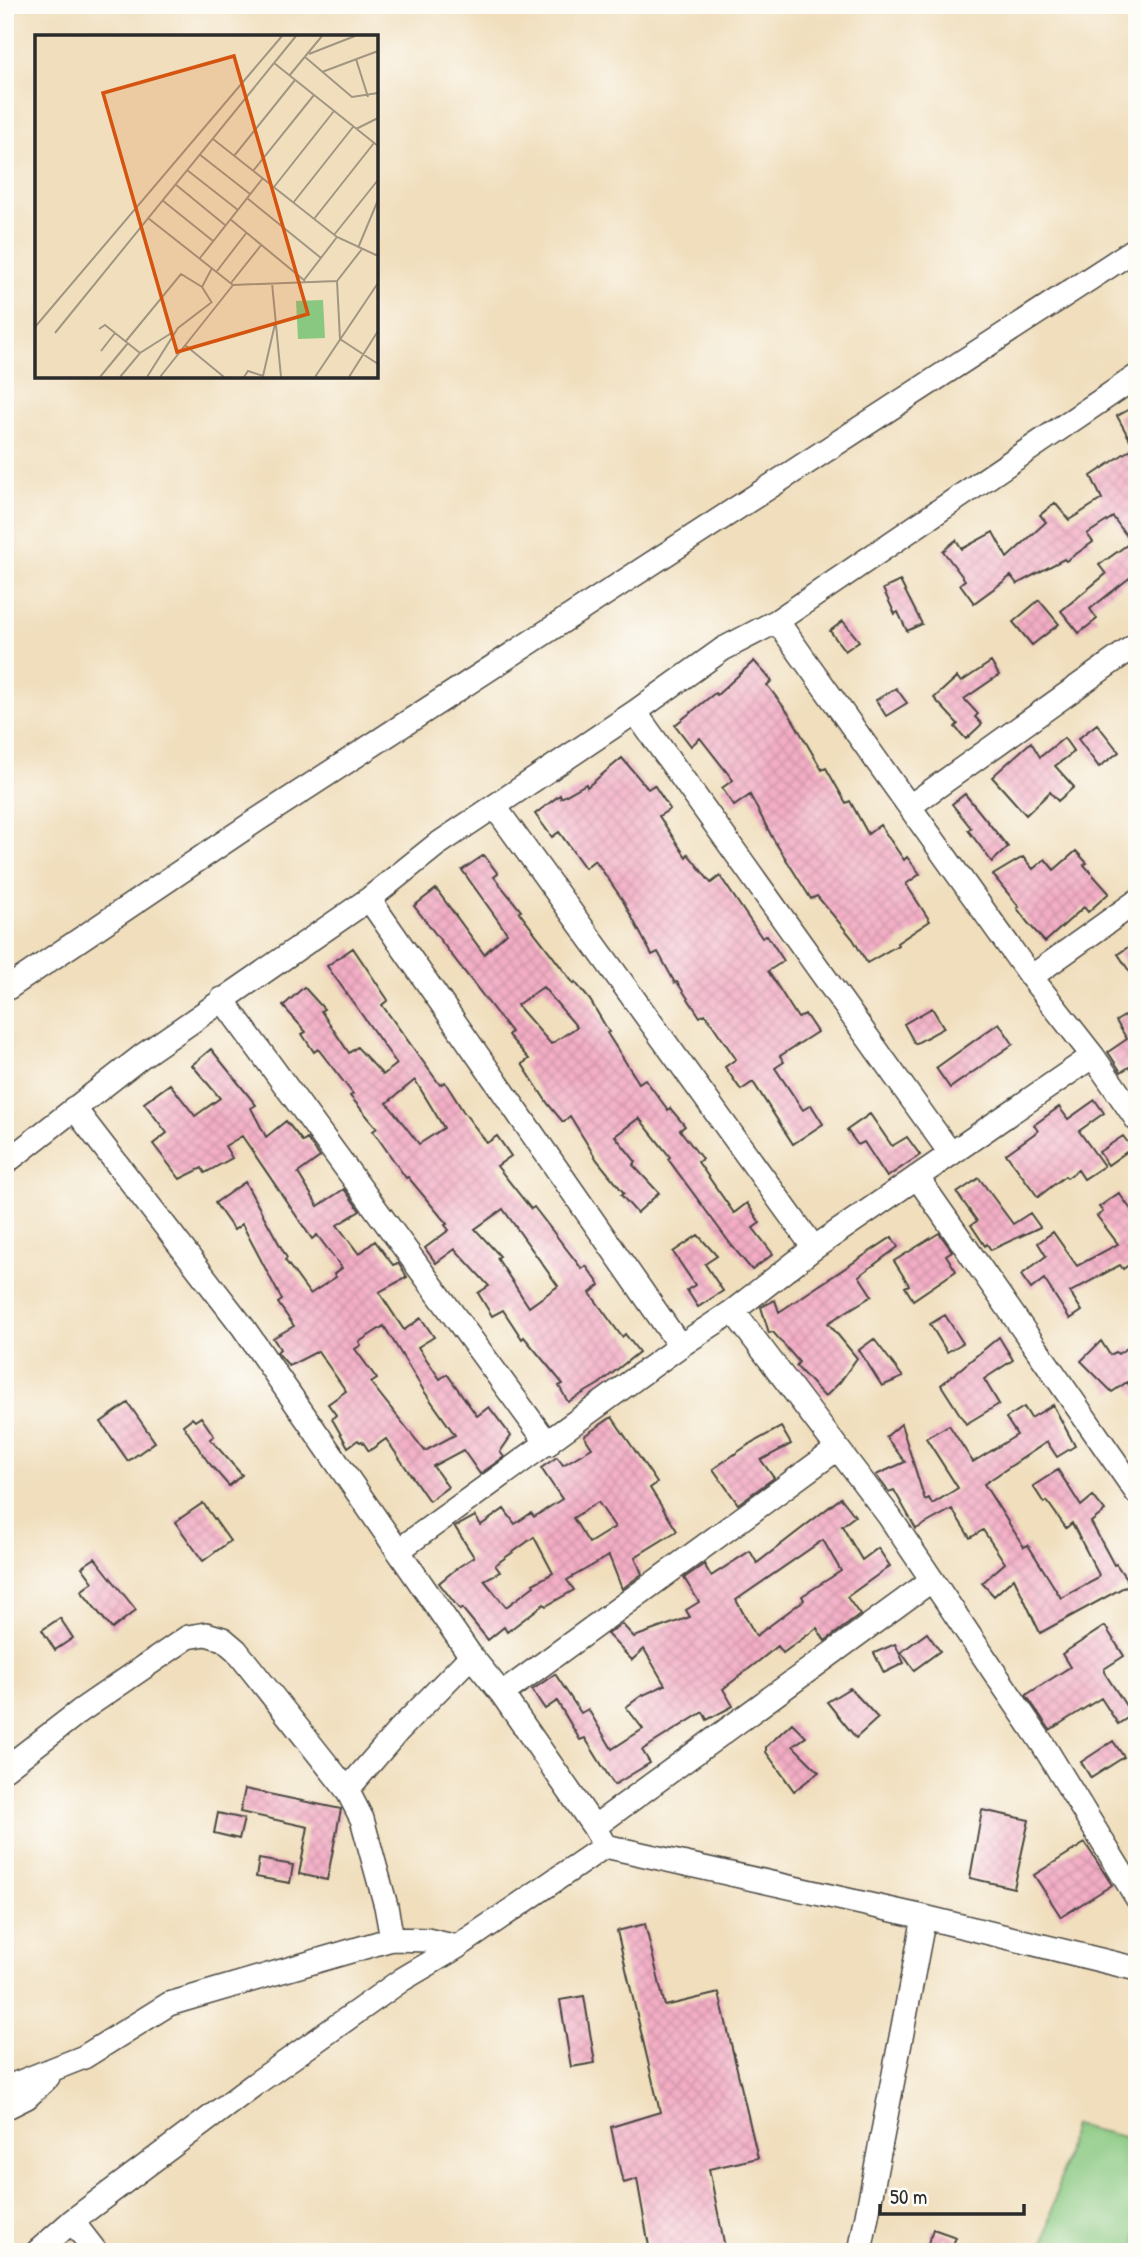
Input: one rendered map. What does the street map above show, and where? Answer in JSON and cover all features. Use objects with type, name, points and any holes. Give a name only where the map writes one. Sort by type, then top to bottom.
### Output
[{"type":"street","points":[[5,990],[269,812],[1137,248]]},
{"type":"street","points":[[5,1163],[74,1108],[222,999],[369,900],[435,846],[635,712],[723,649],[777,621],[1137,376]]},
{"type":"street","points":[[777,621],[1031,977],[1093,1056],[1137,1120]]},
{"type":"street","points":[[910,806],[1137,644]]},
{"type":"street","points":[[635,712],[951,1154]]},
{"type":"street","points":[[495,807],[814,1248]]},
{"type":"street","points":[[369,900],[680,1346]]},
{"type":"street","points":[[1031,977],[1137,901]]},
{"type":"street","points":[[222,999],[548,1444]]},
{"type":"street","points":[[399,1550],[680,1346],[733,1311],[814,1248],[1093,1056]]},
{"type":"street","points":[[74,1108],[243,1327],[471,1657],[502,1694],[600,1837],[1137,1969]]},
{"type":"street","points":[[917,1177],[1137,1493]]},
{"type":"street","points":[[733,1311],[889,1516],[1042,1743],[1137,1898]]},
{"type":"street","points":[[502,1694],[837,1449]]},
{"type":"street","points":[[37,2252],[72,2221],[256,2084],[403,1979],[457,1947],[932,1580]]},
{"type":"street","points":[[5,1769],[80,1711],[188,1637],[206,1634],[223,1639],[236,1650],[347,1790],[362,1819],[393,1939]]},
{"type":"street","points":[[347,1790],[398,1731],[471,1657]]},
{"type":"street","points":[[858,2246],[924,1917]]},
{"type":"street","points":[[5,2088],[84,2057],[169,2004],[393,1939],[427,1940],[457,1947]]},
{"type":"street","points":[[5,2108],[27,2096],[58,2068]]},
{"type":"street","points":[[72,2221],[96,2252]]},
{"type":"green space","points":[[1073,2125],[1137,2140],[1137,2252],[1042,2252]]},
{"type":"building","points":[[1137,405],[1137,572],[1090,609],[1097,619],[1079,633],[1061,611],[1106,574],[1099,565],[1131,542],[1113,517],[1087,534],[1093,542],[1066,561],[1064,559],[1017,584],[1011,576],[974,603],[960,584],[965,580],[943,551],[956,540],[962,549],[993,532],[1007,558],[1046,522],[1040,515],[1055,503],[1069,520],[1102,499],[1091,476],[1134,447],[1117,416]]},
{"type":"building","points":[[900,581],[922,624],[907,631],[883,589]]},
{"type":"building","points":[[1039,600],[1059,624],[1032,645],[1013,622]]},
{"type":"building","points":[[843,621],[859,641],[845,651],[830,631]]},
{"type":"building","points":[[754,661],[772,681],[767,685],[790,715],[822,770],[826,768],[846,803],[850,801],[868,834],[880,825],[904,860],[907,857],[920,874],[906,884],[930,921],[897,943],[898,945],[867,963],[853,939],[817,896],[811,899],[772,837],[750,795],[734,806],[722,788],[733,780],[700,738],[691,746],[675,725],[715,693],[717,695]]},
{"type":"building","points":[[991,662],[999,675],[964,699],[978,714],[975,717],[982,724],[966,739],[955,727],[958,724],[934,698],[957,677],[961,682]]},
{"type":"building","points":[[896,688],[907,703],[886,716],[876,700]]},
{"type":"building","points":[[1097,724],[1119,752],[1099,767],[1078,739]]},
{"type":"building","points":[[1064,738],[1074,752],[1055,766],[1074,787],[1058,801],[1050,792],[1026,815],[992,777],[1031,742],[1040,757]]},
{"type":"building","points":[[622,758],[648,789],[654,785],[670,809],[659,816],[686,857],[688,854],[711,883],[720,876],[762,938],[767,935],[784,961],[768,971],[798,1018],[805,1014],[817,1032],[780,1056],[784,1062],[775,1068],[803,1110],[811,1105],[823,1124],[793,1144],[753,1082],[741,1090],[725,1067],[736,1059],[705,1014],[700,1017],[677,982],[675,983],[658,952],[652,955],[622,899],[595,860],[585,868],[559,832],[552,837],[535,814],[560,795],[561,798],[586,784],[587,787]]},
{"type":"building","points":[[965,794],[1008,847],[992,862],[952,804]]},
{"type":"building","points":[[1076,851],[1087,863],[1084,865],[1109,893],[1088,912],[1084,907],[1045,942],[993,875],[1023,857],[1033,869],[1045,859],[1054,870]]},
{"type":"building","points":[[484,855],[498,874],[494,877],[521,911],[519,912],[574,984],[575,982],[590,1000],[609,1032],[607,1033],[639,1083],[645,1079],[668,1110],[670,1108],[685,1126],[680,1130],[702,1159],[698,1162],[734,1213],[747,1203],[760,1223],[753,1228],[773,1254],[752,1270],[639,1118],[615,1136],[636,1162],[633,1165],[659,1193],[637,1213],[621,1195],[624,1193],[597,1160],[570,1116],[563,1122],[548,1104],[522,1064],[529,1059],[508,1035],[511,1032],[414,906],[436,889],[484,954],[507,933],[462,870]],"holes":[[[543,987],[577,1027],[551,1044],[517,1005]]]},
{"type":"building","points":[[1137,941],[1137,983],[1118,954]]},
{"type":"building","points":[[353,948],[388,1000],[382,1005],[440,1085],[445,1082],[487,1143],[497,1136],[511,1156],[497,1166],[531,1209],[534,1207],[582,1269],[586,1266],[600,1285],[590,1293],[622,1337],[625,1334],[639,1352],[599,1384],[568,1402],[559,1386],[563,1384],[524,1337],[522,1339],[503,1310],[492,1316],[478,1293],[489,1286],[455,1249],[436,1263],[425,1248],[449,1230],[445,1225],[447,1224],[408,1177],[406,1178],[373,1131],[377,1128],[350,1096],[353,1094],[318,1049],[314,1052],[302,1034],[306,1032],[283,1006],[304,987],[324,1009],[321,1011],[349,1053],[357,1047],[383,1075],[397,1064],[327,966]],"holes":[[[415,1080],[444,1128],[419,1144],[387,1103]],[[503,1209],[558,1286],[529,1307],[497,1258],[500,1256],[475,1229]]]},
{"type":"building","points":[[932,1008],[944,1028],[915,1044],[904,1024]]},
{"type":"building","points":[[1131,1012],[1137,1021],[1137,1062],[1121,1072],[1108,1052],[1127,1039],[1116,1021]]},
{"type":"building","points":[[999,1023],[1013,1044],[950,1088],[936,1068]]},
{"type":"building","points":[[211,1049],[256,1105],[251,1108],[266,1137],[286,1121],[303,1142],[307,1139],[320,1157],[298,1173],[318,1206],[344,1189],[360,1211],[337,1225],[359,1254],[375,1241],[393,1265],[398,1263],[407,1277],[379,1292],[404,1330],[421,1318],[434,1337],[418,1347],[440,1379],[447,1374],[477,1416],[489,1407],[511,1436],[500,1452],[504,1457],[480,1474],[463,1450],[433,1466],[448,1487],[429,1501],[386,1439],[369,1451],[362,1441],[358,1440],[348,1447],[332,1419],[336,1415],[328,1404],[346,1391],[318,1351],[289,1366],[277,1352],[280,1349],[273,1338],[294,1326],[278,1303],[282,1300],[242,1224],[234,1230],[215,1203],[245,1182],[287,1258],[285,1260],[310,1294],[336,1277],[334,1274],[342,1268],[317,1235],[312,1239],[242,1136],[225,1146],[232,1158],[205,1173],[202,1168],[180,1179],[153,1144],[167,1133],[144,1103],[170,1084],[195,1116],[220,1098],[192,1065]],"holes":[[[384,1326],[455,1435],[425,1451],[371,1383],[377,1379],[355,1349],[361,1345],[359,1342]]]},
{"type":"building","points":[[1095,1100],[1104,1113],[1079,1131],[1104,1166],[1084,1179],[1078,1170],[1067,1178],[1065,1176],[1038,1197],[1006,1154],[1038,1131],[1034,1125],[1059,1107],[1068,1119]]},
{"type":"building","points":[[870,1114],[892,1146],[907,1137],[920,1155],[887,1177],[864,1142],[858,1145],[847,1130]]},
{"type":"building","points":[[1123,1136],[1132,1148],[1108,1165],[1099,1152]]},
{"type":"building","points":[[979,1178],[1013,1224],[1030,1213],[1040,1227],[991,1250],[987,1244],[985,1246],[971,1225],[977,1221],[957,1193]]},
{"type":"building","points":[[1119,1193],[1137,1218],[1137,1259],[1123,1269],[1120,1265],[1070,1292],[1082,1311],[1070,1319],[1044,1279],[1031,1289],[1021,1275],[1046,1256],[1038,1243],[1053,1232],[1077,1266],[1118,1244],[1097,1216],[1103,1212],[1099,1207]]},
{"type":"building","points":[[939,1233],[952,1251],[946,1255],[956,1271],[913,1300],[905,1287],[909,1285],[894,1261]]},
{"type":"building","points":[[698,1235],[717,1256],[705,1264],[723,1291],[698,1307],[687,1290],[695,1285],[673,1252]]},
{"type":"building","points":[[892,1237],[898,1247],[859,1276],[872,1296],[828,1323],[857,1358],[825,1397],[796,1366],[799,1362],[773,1332],[769,1333],[761,1307],[775,1300],[779,1312]]},
{"type":"building","points":[[945,1315],[963,1343],[947,1352],[930,1324]]},
{"type":"building","points":[[999,1337],[1013,1360],[984,1379],[999,1404],[966,1424],[941,1385]]},
{"type":"building","points":[[874,1339],[903,1377],[882,1386],[859,1350]]},
{"type":"building","points":[[1101,1341],[1110,1355],[1116,1352],[1118,1354],[1130,1346],[1137,1355],[1137,1397],[1127,1382],[1112,1392],[1081,1361]]},
{"type":"building","points":[[128,1403],[155,1442],[128,1461],[101,1422]]},
{"type":"building","points":[[1053,1405],[1075,1446],[1057,1457],[1047,1442],[984,1484],[1024,1547],[1028,1545],[1061,1598],[1097,1579],[1099,1575],[1072,1523],[1066,1528],[1033,1486],[1058,1470],[1081,1506],[1093,1496],[1105,1511],[1091,1522],[1114,1565],[1116,1564],[1130,1584],[1040,1633],[1014,1578],[994,1596],[982,1583],[1005,1563],[983,1530],[970,1538],[952,1509],[916,1529],[894,1490],[889,1492],[876,1475],[905,1462],[886,1437],[901,1424],[925,1500],[929,1498],[932,1504],[958,1488],[926,1438],[949,1425],[973,1462],[1017,1435],[1006,1418],[1024,1407],[1031,1418]]},
{"type":"building","points":[[201,1417],[214,1436],[210,1439],[242,1475],[229,1486],[208,1462],[183,1425],[192,1418],[195,1421]]},
{"type":"building","points":[[612,1417],[657,1483],[650,1488],[677,1531],[635,1557],[642,1574],[622,1589],[609,1556],[567,1580],[574,1590],[546,1606],[544,1604],[507,1632],[504,1627],[488,1640],[439,1583],[474,1557],[455,1527],[475,1516],[481,1525],[504,1509],[515,1524],[531,1513],[534,1517],[562,1499],[541,1468],[557,1457],[563,1465],[592,1448],[584,1436]],"holes":[[[598,1502],[615,1527],[589,1543],[573,1518]],[[534,1537],[553,1573],[533,1584],[534,1586],[506,1607],[484,1580],[500,1572],[495,1565]]]},
{"type":"building","points":[[781,1427],[791,1444],[761,1460],[774,1478],[738,1504],[713,1469]]},
{"type":"building","points":[[841,1498],[855,1516],[842,1526],[862,1560],[878,1548],[890,1566],[847,1597],[860,1615],[825,1641],[817,1628],[783,1653],[778,1646],[723,1689],[733,1706],[707,1720],[703,1712],[642,1750],[650,1763],[614,1785],[585,1738],[580,1740],[557,1701],[545,1709],[532,1690],[555,1674],[581,1713],[588,1709],[612,1749],[643,1729],[626,1707],[641,1696],[665,1685],[644,1649],[632,1660],[607,1634],[622,1624],[634,1637],[690,1617],[686,1610],[699,1602],[684,1578],[704,1564],[711,1576],[750,1551],[757,1563]],"holes":[[[823,1540],[841,1571],[802,1596],[804,1600],[756,1636],[736,1600]]]},
{"type":"building","points":[[203,1503],[230,1541],[203,1561],[175,1522]]},
{"type":"building","points":[[95,1558],[136,1610],[112,1629],[81,1591],[93,1582],[82,1567]]},
{"type":"building","points":[[60,1618],[73,1638],[55,1650],[42,1630]]},
{"type":"building","points":[[1105,1626],[1124,1656],[1104,1669],[1104,1672],[1132,1715],[1118,1724],[1101,1698],[1050,1730],[1026,1695],[1070,1667],[1062,1654]]},
{"type":"building","points":[[927,1633],[940,1651],[914,1670],[901,1652]]},
{"type":"building","points":[[895,1644],[904,1663],[884,1673],[874,1653]]},
{"type":"building","points":[[850,1688],[878,1718],[856,1738],[827,1702]]},
{"type":"building","points":[[792,1723],[806,1737],[793,1746],[819,1772],[794,1791],[766,1752],[766,1747]]},
{"type":"building","points":[[1113,1741],[1124,1757],[1091,1778],[1081,1762]]},
{"type":"building","points":[[245,1789],[341,1809],[327,1880],[299,1874],[308,1827],[240,1812]]},
{"type":"building","points":[[982,1810],[1029,1820],[1014,1888],[970,1878]]},
{"type":"building","points":[[218,1813],[244,1819],[239,1839],[214,1833]]},
{"type":"building","points":[[1085,1843],[1112,1885],[1061,1917],[1034,1875]]},
{"type":"building","points":[[259,1859],[293,1865],[290,1883],[256,1877]]},
{"type":"building","points":[[645,1924],[665,2006],[719,1993],[758,2158],[709,2169],[726,2252],[650,2252],[637,2179],[624,2183],[621,2175],[611,2127],[660,2112],[617,1931]]},
{"type":"building","points":[[584,1996],[595,2063],[571,2067],[560,2000]]},
{"type":"building","points":[[933,2229],[956,2237],[950,2252],[925,2252]]}]
